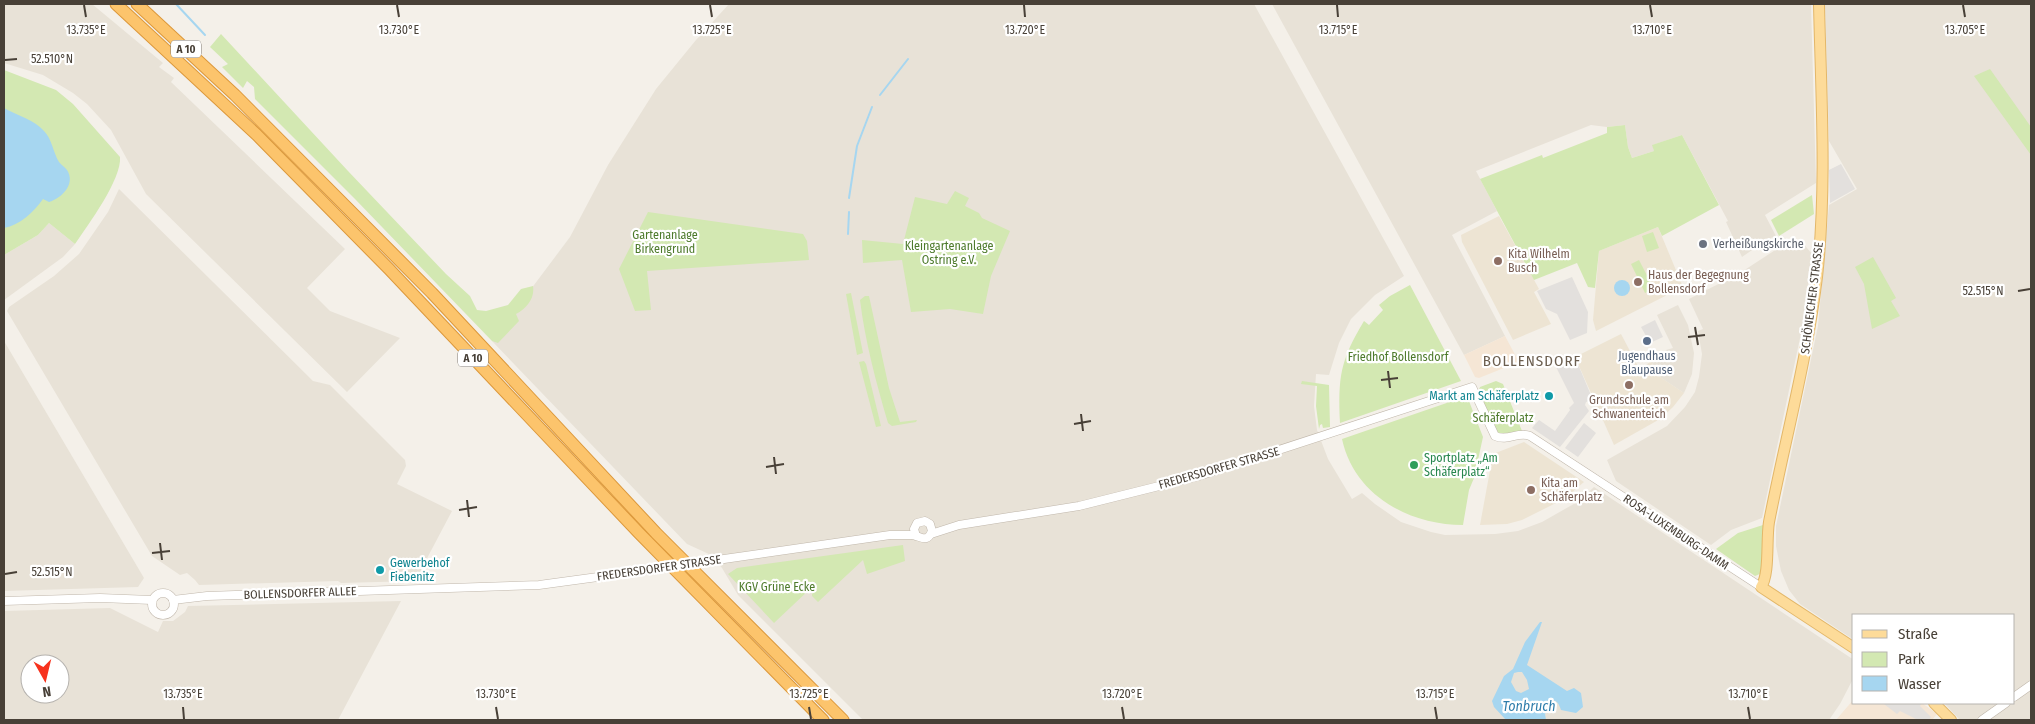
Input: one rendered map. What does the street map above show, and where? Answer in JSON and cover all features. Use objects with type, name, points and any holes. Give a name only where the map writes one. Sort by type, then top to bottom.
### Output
[{"type":"highway","name":"A 10","points":[[116,4],[285,163],[389,269],[639,533],[823,720]]},
{"type":"highway","name":"A 10","points":[[137,4],[235,95],[425,286],[656,533],[843,720]]},
{"type":"main road","name":"SCHÖNEICHER STRASSE","points":[[1761,587],[1766,578],[1766,543],[1769,522],[1805,353],[1817,276],[1823,189],[1818,4]]},
{"type":"main road","name":"ROSA-LUXEMBURG-DAMM","points":[[1761,587],[1852,647]]},
{"type":"main road","points":[[1935,704],[1950,720]]},
{"type":"street","name":"FREDERSDORFER STRASSE","points":[[931,530],[1079,506],[1199,476],[1472,387],[1495,436]]},
{"type":"street","name":"ROSA-LUXEMBURG-DAMM","points":[[1495,436],[1503,439],[1522,434],[1530,436],[1761,587]]},
{"type":"street","points":[[922,521],[927,522],[931,530],[925,539],[919,538],[916,536],[914,527],[917,522],[922,521]]},
{"type":"street","name":"FREDERSDORFER STRASSE","points":[[426,588],[539,585],[890,535],[914,527]]},
{"type":"street","name":"FREDERSDORFER STRASSE","points":[[890,535],[916,536]]},
{"type":"street","name":"BOLLENSDORFER ALLEE","points":[[173,600],[207,596],[426,588]]},
{"type":"street","name":"BOLLENSDORFER ALLEE","points":[[163,593],[169,595],[173,600],[172,610],[166,615],[158,614],[152,604],[156,595],[163,593]]},
{"type":"street","name":"BOLLENSDORFER ALLEE","points":[[4,601],[100,598],[152,604]]},
{"type":"street","points":[[2015,696],[2031,685]]},
{"type":"street","points":[[1982,720],[2005,704]]},
{"type":"shaded area","points":[[4,4],[92,4],[163,63],[159,67],[174,78],[171,82],[345,249],[307,288],[330,311],[400,338],[347,392],[146,194],[111,130],[87,104],[43,75],[4,63]]},
{"type":"shaded area","points":[[729,4],[1254,4],[1404,276],[1375,295],[1351,319],[1339,343],[1329,375],[1316,374],[1314,406],[1317,430],[1328,459],[1352,499],[1362,493],[1401,522],[1431,532],[1445,535],[1495,534],[1518,531],[1542,522],[1579,501],[1594,487],[1852,659],[1852,681],[1840,704],[1829,720],[863,720],[738,595],[722,568],[711,555],[687,544],[492,341],[570,237],[608,165],[656,89],[696,40]]},
{"type":"shaded area","points":[[1272,4],[1811,4],[1816,183],[1765,215],[1776,236],[1768,239],[1742,257],[1726,222],[1728,221],[1682,135],[1653,145],[1654,151],[1632,158],[1628,147],[1625,125],[1607,127],[1591,125],[1476,171],[1497,211],[1452,235],[1505,336],[1464,355]]},
{"type":"shaded area","points":[[1825,4],[2031,4],[2031,720],[1960,720],[1945,704],[2015,704],[2015,614],[1852,614],[1852,639],[1800,604],[1789,590],[1781,571],[1776,546],[1776,526],[1818,326],[1829,205],[1857,189],[1829,141]]},
{"type":"shaded area","points":[[1841,164],[1855,189],[1830,203],[1829,170]]},
{"type":"shaded area","points":[[119,189],[313,381],[330,385],[405,460],[406,466],[397,484],[452,511],[415,581],[199,585],[187,573],[180,575],[152,556],[7,311],[9,307],[54,276],[79,254],[108,212]]},
{"type":"shaded area","name":"Kita Wilhelm Busch","points":[[1499,216],[1539,289],[1534,292],[1551,324],[1513,340],[1462,242],[1461,235]]},
{"type":"shaded area","points":[[49,223],[75,244],[63,257],[4,300],[4,255],[38,235]]},
{"type":"shaded area","name":"Haus der Begegnung Bollensdorf","points":[[1658,227],[1683,287],[1596,331],[1593,320],[1599,251]]},
{"type":"shaded area","points":[[1789,241],[1802,242],[1812,254],[1803,324],[1762,518],[1731,530],[1711,545],[1616,481],[1607,460],[1667,426],[1685,407],[1695,392],[1702,354],[1698,331],[1703,329],[1689,299],[1740,273]]},
{"type":"shaded area","points":[[1572,277],[1588,312],[1587,333],[1570,340],[1557,314],[1546,309],[1537,291]]},
{"type":"shaded area","points":[[1678,305],[1688,325],[1694,353],[1692,374],[1684,393],[1660,377],[1651,361],[1666,350],[1673,348],[1657,315]]},
{"type":"shaded area","points":[[1655,320],[1663,337],[1650,343],[1641,327]]},
{"type":"shaded area","name":"Grundschule am Schwanenteich","points":[[1621,334],[1640,370],[1651,361],[1660,377],[1684,393],[1660,419],[1614,445],[1575,357]]},
{"type":"shaded area","points":[[1505,336],[1519,362],[1479,378],[1475,377],[1464,355]]},
{"type":"shaded area","points":[[4,341],[144,578],[138,587],[4,591]]},
{"type":"shaded area","points":[[1575,357],[1593,400],[1586,402],[1585,405],[1589,411],[1560,447],[1532,428],[1539,420],[1555,431],[1570,410],[1569,408],[1574,403],[1556,367]]},
{"type":"shaded area","points":[[1584,423],[1596,433],[1578,457],[1565,448]]},
{"type":"shaded area","name":"Kita am Schäferplatz","points":[[1524,442],[1584,482],[1564,499],[1522,520],[1507,524],[1480,525],[1493,454]]},
{"type":"shaded area","points":[[401,601],[338,720],[4,720],[4,611],[110,608],[158,632],[163,621],[173,621],[185,612],[188,606]]},
{"type":"shaded area","points":[[1852,701],[1852,704],[1923,704],[1937,714],[1932,720],[1836,720]]},
{"type":"shaded area","points":[[1884,704],[1921,704],[1920,706],[1931,717],[1929,720],[1918,720],[1900,711],[1897,714]]},
{"type":"green space","points":[[221,34],[348,171],[446,274],[470,296],[477,310],[486,311],[508,305],[521,289],[533,286],[533,295],[529,302],[524,309],[516,314],[519,321],[498,343],[492,341],[255,99],[254,87],[247,81],[243,88],[222,67],[228,64],[210,47]]},
{"type":"green space","points":[[1990,69],[2031,127],[2031,155],[1974,76]]},
{"type":"green space","points":[[4,70],[56,90],[73,104],[120,157],[116,177],[110,189],[75,244],[49,223],[38,235],[4,255]]},
{"type":"green space","points":[[1625,125],[1628,147],[1632,158],[1654,151],[1652,145],[1682,135],[1719,205],[1662,236],[1658,227],[1599,251],[1595,288],[1588,287],[1577,263],[1534,280],[1480,179],[1542,155],[1543,158],[1607,133],[1607,127]]},
{"type":"green space","name":"Kleingartenanlage Ostring e.V.","points":[[955,191],[969,198],[965,206],[979,213],[982,218],[1010,231],[991,276],[983,314],[950,309],[911,312],[902,260],[863,263],[862,240],[903,244],[915,197],[947,204]]},
{"type":"green space","points":[[1812,195],[1814,214],[1779,236],[1771,220]]},
{"type":"green space","name":"Gartenanlage Birkengrund","points":[[648,212],[803,234],[807,241],[809,260],[647,271],[651,310],[635,311],[619,269]]},
{"type":"green space","points":[[1653,232],[1659,248],[1647,252],[1642,236]]},
{"type":"green space","points":[[1873,257],[1896,298],[1891,301],[1900,316],[1872,329],[1864,284],[1855,267]]},
{"type":"green space","points":[[1639,260],[1654,289],[1645,293],[1631,264]]},
{"type":"green space","name":"Friedhof Bollensdorf","points":[[1410,285],[1461,381],[1340,423],[1340,381],[1342,370],[1356,335],[1364,321],[1369,325],[1383,310],[1379,305],[1390,296]]},
{"type":"green space","points":[[851,293],[863,353],[857,355],[846,294]]},
{"type":"green space","points":[[865,296],[869,296],[889,388],[900,422],[917,420],[916,422],[892,426],[888,423],[865,331],[860,300]]},
{"type":"green space","points":[[864,361],[881,426],[876,427],[859,362]]},
{"type":"green space","points":[[1302,381],[1329,385],[1330,427],[1323,428],[1322,424],[1319,429],[1316,406],[1317,386],[1301,384]]},
{"type":"green space","name":"Schäferplatz","points":[[1496,381],[1503,384],[1522,431],[1507,436],[1497,434],[1478,392],[1480,387]]},
{"type":"green space","name":"Sportplatz „Am Schäferplatz“","points":[[1467,396],[1483,437],[1474,478],[1469,490],[1463,525],[1443,524],[1404,513],[1371,491],[1358,476],[1348,459],[1342,439]]},
{"type":"green space","points":[[1763,525],[1763,563],[1762,571],[1759,574],[1755,576],[1716,549],[1738,533]]},
{"type":"green space","name":"KGV Grüne Ecke","points":[[903,545],[905,561],[867,574],[863,560],[818,602],[812,596],[810,589],[774,623],[728,574],[737,568]]},
{"type":"water","points":[[4,108],[31,121],[44,131],[59,162],[67,170],[70,180],[66,190],[59,197],[49,202],[43,199],[26,217],[16,224],[4,228]]},
{"type":"water","points":[[1622,280],[1628,282],[1630,288],[1628,294],[1622,296],[1616,294],[1614,288],[1616,282]]},
{"type":"water","name":"Tonbruch","points":[[1540,622],[1542,622],[1527,665],[1567,691],[1574,688],[1581,693],[1583,707],[1576,713],[1561,710],[1556,701],[1549,700],[1546,701],[1550,709],[1545,714],[1546,720],[1506,720],[1494,707],[1492,701],[1504,676],[1513,669],[1525,642]],"holes":[[[1522,672],[1527,680],[1529,689],[1521,693],[1516,691],[1511,682],[1514,673]]]},
{"type":"waterway","points":[[176,4],[205,35]]},
{"type":"waterway","points":[[880,95],[908,59]]},
{"type":"waterway","points":[[849,198],[857,146],[872,107]]},
{"type":"waterway","points":[[848,234],[849,212]]},
{"type":"place","name":"Verheißungskirche","points":[[1703,244]]},
{"type":"place","name":"Kita Wilhelm Busch","points":[[1498,261]]},
{"type":"place","name":"Haus der Begegnung Bollensdorf","points":[[1638,282]]},
{"type":"place","name":"Jugendhaus Blaupause","points":[[1647,341]]},
{"type":"place","name":"Grundschule am Schwanenteich","points":[[1629,385]]},
{"type":"place","name":"Markt am Schäferplatz","points":[[1549,396]]},
{"type":"place","name":"Sportplatz „Am Schäferplatz“","points":[[1414,465]]},
{"type":"place","name":"Kita am Schäferplatz","points":[[1531,490]]},
{"type":"place","name":"Gewerbehof Fiebenitz","points":[[380,570]]},
{"type":"district","name":"BOLLENSDORF","points":[[1532,361]]}]
